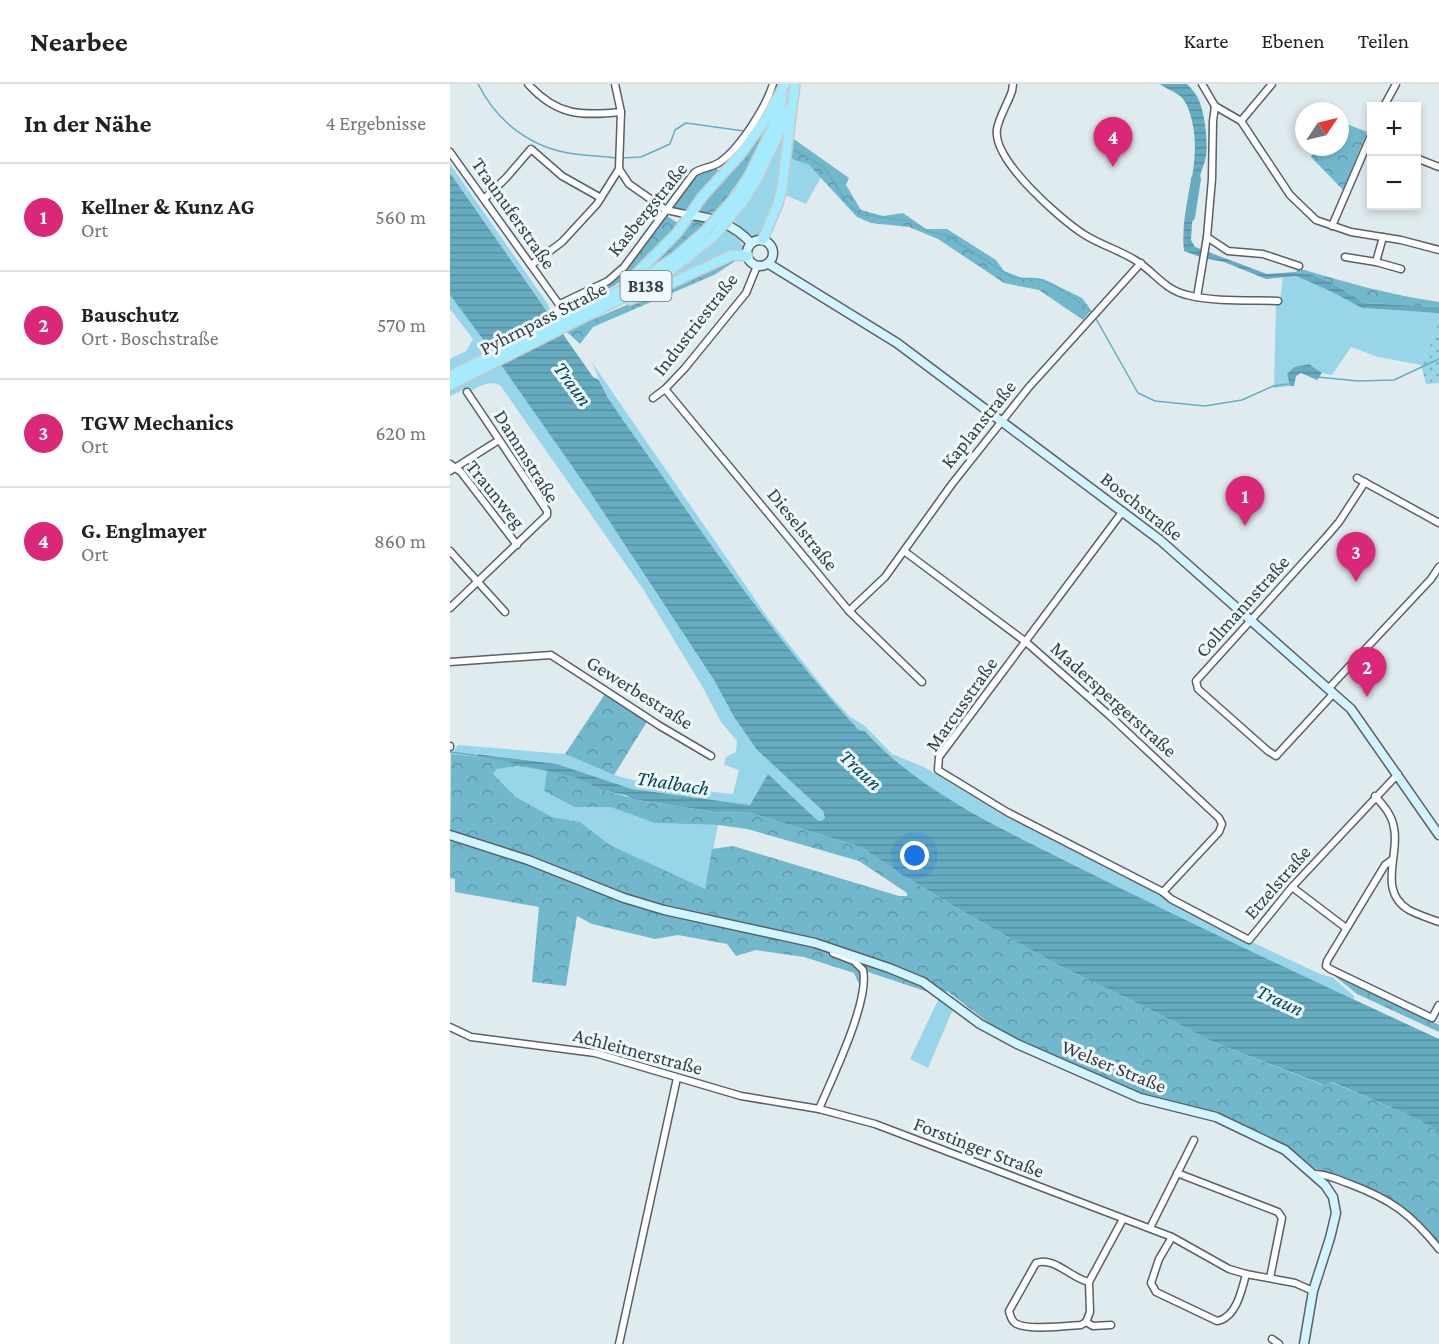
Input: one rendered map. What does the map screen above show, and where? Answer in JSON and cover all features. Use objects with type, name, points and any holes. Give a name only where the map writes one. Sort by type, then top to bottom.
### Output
[{"type":"main road","name":"Pyhrnpass Straße","points":[[754,176],[775,122],[785,84]]},
{"type":"main road","points":[[618,291],[662,251],[702,197],[753,138],[785,84]]},
{"type":"main road","name":"Pyhrnpass Straße","points":[[571,320],[588,316],[658,280],[709,234],[754,176],[784,122],[795,84]]},
{"type":"main road","points":[[763,239],[782,188],[795,84]]},
{"type":"main road","points":[[690,215],[722,221],[737,230],[751,243]]},
{"type":"main road","name":"Pyhrnpass Straße","points":[[450,385],[481,365],[571,320],[637,282],[709,234]]},
{"type":"main road","points":[[763,239],[772,246],[774,251],[772,260],[769,264],[757,266],[749,261],[748,247],[751,243],[763,239]]},
{"type":"main road","points":[[588,316],[659,289],[732,255],[747,256]]},
{"type":"main road","name":"Boschstraße","points":[[769,264],[897,344],[1160,540],[1352,709],[1439,835]]},
{"type":"main road","name":"Pyhrnpass Straße","points":[[450,376],[481,365]]},
{"type":"main road","name":"Welser Straße","points":[[450,835],[543,865],[624,898],[664,910],[815,943],[853,954],[923,982],[996,1034],[1140,1098],[1205,1113],[1229,1122],[1285,1150],[1315,1174],[1329,1191],[1336,1213],[1313,1291],[1304,1344]]},
{"type":"street","points":[[528,84],[541,98],[562,110],[583,114],[621,112]]},
{"type":"street","points":[[531,265],[562,243],[601,198],[619,169],[621,112],[615,84]]},
{"type":"street","name":"Kasbergstraße","points":[[581,293],[608,281],[624,267],[694,173],[721,162],[746,135],[763,109],[773,84]]},
{"type":"street","points":[[1013,84],[997,130],[997,138],[1005,156],[1040,199],[1069,224],[1106,248],[1141,263],[1171,290],[1197,297],[1278,301]]},
{"type":"street","points":[[1202,84],[1215,106],[1241,121],[1290,195],[1316,220],[1351,232],[1439,250]]},
{"type":"street","points":[[1241,121],[1272,84]]},
{"type":"street","points":[[1385,102],[1396,84]]},
{"type":"street","points":[[1197,297],[1212,178],[1215,106]]},
{"type":"street","points":[[1332,226],[1367,146]]},
{"type":"street","points":[[485,198],[531,149],[562,176],[601,198]]},
{"type":"street","name":"Traunuferstraße","points":[[450,152],[558,303],[581,293]]},
{"type":"street","points":[[1421,160],[1439,167]]},
{"type":"street","points":[[619,169],[629,184],[666,210],[690,215]]},
{"type":"street","points":[[1206,237],[1228,251],[1263,254],[1299,266]]},
{"type":"street","points":[[1376,262],[1383,237]]},
{"type":"street","points":[[1345,257],[1401,269]]},
{"type":"street","name":"Kaplanstraße","points":[[849,611],[885,577],[952,484],[1029,387],[1141,263]]},
{"type":"street","name":"Industriestraße","points":[[653,398],[685,368],[746,294],[757,266]]},
{"type":"street","name":"Dieselstraße","points":[[665,389],[849,611],[922,682]]},
{"type":"street","name":"Dammstraße","points":[[450,608],[547,515],[547,511],[467,392]]},
{"type":"street","points":[[452,467],[499,440]]},
{"type":"street","name":"Traunweg","points":[[452,467],[461,472],[517,545]]},
{"type":"street","points":[[1357,478],[1439,523]]},
{"type":"street","name":"Collmannstraße","points":[[1332,691],[1276,756],[1198,689],[1196,681],[1339,522],[1365,482]]},
{"type":"street","name":"Marcusstraße","points":[[1123,511],[1026,642],[966,716],[939,757],[938,770],[1007,812],[1163,891]]},
{"type":"street","points":[[450,551],[505,612]]},
{"type":"street","name":"Maderspergerstraße","points":[[904,551],[1026,642],[1109,715],[1219,818],[1222,824],[1219,832],[1163,891]]},
{"type":"street","points":[[1332,691],[1439,567]]},
{"type":"street","name":"Gewerbestraße","points":[[450,662],[551,655],[660,726],[711,756]]},
{"type":"street","name":"Etzelstraße","points":[[1163,891],[1171,899],[1250,940],[1293,887],[1375,796],[1398,774]]},
{"type":"street","points":[[1375,796],[1389,812],[1394,826],[1396,842],[1390,872],[1392,886],[1402,904],[1408,909],[1439,922]]},
{"type":"street","points":[[1392,860],[1385,865],[1327,960],[1326,966],[1432,1018],[1439,1005]]},
{"type":"street","points":[[1293,887],[1346,928]]},
{"type":"street","points":[[815,943],[854,962],[862,970],[865,978],[848,1041],[819,1109]]},
{"type":"street","name":"Achleitnerstraße","points":[[450,1027],[471,1037],[595,1053],[741,1096],[819,1109]]},
{"type":"street","points":[[619,1344],[677,1078]]},
{"type":"street","name":"Forstinger Straße","points":[[819,1109],[875,1124],[1150,1228],[1172,1237],[1229,1269],[1294,1283],[1313,1291]]},
{"type":"street","points":[[1150,1228],[1194,1140]]},
{"type":"street","points":[[1178,1173],[1278,1212],[1282,1218],[1270,1278]]},
{"type":"street","points":[[1315,1174],[1326,1175],[1372,1192],[1394,1204],[1417,1223],[1439,1249]]},
{"type":"street","points":[[1089,1282],[1049,1262],[1036,1263],[1010,1311],[1011,1318],[1015,1324],[1026,1326],[1071,1326],[1086,1322],[1089,1314],[1089,1282],[1123,1219]]},
{"type":"street","points":[[1172,1237],[1154,1272],[1151,1283],[1156,1292],[1217,1321],[1224,1320],[1241,1294],[1246,1274]]},
{"type":"street","points":[[1089,1314],[1100,1324]]},
{"type":"street","points":[[1086,1322],[1089,1325],[1112,1324]]},
{"type":"street","points":[[1272,1339],[1279,1344]]},
{"type":"shaded area","points":[[785,128],[779,181],[772,212],[762,237],[750,236],[734,221],[755,191]]},
{"type":"shaded area","points":[[789,158],[809,165],[821,177],[806,204],[785,195]]},
{"type":"shaded area","points":[[450,164],[547,303],[554,317],[552,318],[450,173]]},
{"type":"shaded area","points":[[726,229],[740,240],[743,247],[741,252],[645,292],[691,262]]},
{"type":"shaded area","points":[[1296,276],[1362,308],[1439,313],[1439,321],[1421,365],[1378,357],[1351,347],[1332,375],[1322,373],[1309,364],[1294,367],[1287,374],[1290,386],[1274,388],[1276,302],[1280,299],[1283,277]]},
{"type":"shaded area","points":[[450,295],[490,349],[450,370],[450,359],[466,351],[473,339],[450,309]]},
{"type":"shaded area","points":[[1439,321],[1439,383],[1426,384],[1421,365]]},
{"type":"shaded area","points":[[591,361],[768,618],[827,692],[849,716],[865,726],[892,754],[924,767],[1006,817],[1250,941],[1322,975],[1332,977],[1354,996],[1354,1000],[1271,963],[1010,833],[957,804],[907,771],[865,731],[859,730],[791,652],[759,611],[697,527],[608,398]]},
{"type":"shaded area","points":[[501,364],[590,492],[714,680],[734,717],[757,750],[823,811],[825,818],[822,821],[750,805],[632,789],[557,764],[483,754],[478,754],[478,757],[451,754],[458,745],[565,754],[614,775],[656,786],[733,794],[739,770],[724,765],[726,757],[736,752],[737,741],[721,722],[702,686],[643,589],[500,385],[488,384],[469,392],[467,388],[450,396],[450,389]]},
{"type":"shaded area","points":[[518,766],[548,771],[544,791],[574,807],[610,807],[655,823],[718,825],[705,890],[610,845],[580,822],[552,817],[516,797],[493,774],[497,769]]},
{"type":"shaded area","points":[[940,996],[954,1007],[928,1068],[910,1059]]},
{"type":"green space","points":[[774,115],[751,164],[716,213],[671,209],[702,170],[716,168],[724,175]]},
{"type":"green space","points":[[1349,125],[1367,132],[1343,190],[1311,157],[1349,156]]},
{"type":"green space","points":[[791,137],[849,178],[846,185],[861,210],[883,216],[903,213],[926,229],[947,229],[996,260],[1004,271],[1022,278],[1043,279],[1082,298],[1091,310],[1083,320],[1039,290],[1004,283],[938,239],[909,227],[871,223],[857,217],[809,165],[789,158]]},
{"type":"green space","points":[[666,215],[686,229],[692,220],[708,223],[685,246],[639,276],[635,271],[614,286],[560,313],[543,287],[561,303],[611,281],[630,265]]},
{"type":"green space","points":[[737,260],[714,275],[593,327],[580,344],[566,331],[729,261]]},
{"type":"green space","points":[[1298,268],[1385,292],[1439,302],[1439,307],[1365,303],[1331,282],[1310,274],[1296,272]]},
{"type":"green space","points":[[605,694],[648,720],[614,775],[565,754]]},
{"type":"green space","points":[[451,754],[547,768],[576,777],[601,790],[632,799],[715,812],[751,813],[861,847],[960,910],[1058,965],[1213,1042],[1323,1085],[1331,1082],[1406,1114],[1439,1131],[1439,1245],[1428,1232],[1365,1188],[1314,1168],[1272,1138],[1218,1113],[1147,1096],[1022,1041],[994,1027],[947,991],[940,996],[868,972],[860,986],[854,973],[804,957],[756,950],[736,956],[727,944],[678,935],[655,939],[592,924],[577,916],[566,986],[532,982],[539,907],[455,892],[455,879],[450,878]],"holes":[[[518,766],[547,771],[544,791],[574,807],[610,807],[655,823],[718,825],[747,829],[859,861],[907,893],[907,896],[899,896],[733,846],[712,849],[705,889],[610,845],[580,822],[552,817],[516,797],[493,774],[497,769]]]},
{"type":"green space","points":[[1338,975],[1439,1025],[1439,1032],[1357,994],[1336,977]]},
{"type":"water","points":[[1160,84],[1187,84],[1199,101],[1204,118],[1207,149],[1197,192],[1194,192],[1191,240],[1195,247],[1267,274],[1296,272],[1310,274],[1331,282],[1365,303],[1439,307],[1439,313],[1362,308],[1296,276],[1266,279],[1224,262],[1184,251],[1183,234],[1195,155],[1195,138],[1185,101],[1178,94]]},
{"type":"water","name":"Traun","points":[[450,173],[593,377],[599,380],[608,398],[707,540],[795,656],[859,730],[865,731],[886,753],[911,773],[993,824],[1213,933],[1439,1039],[1439,1131],[1332,1082],[1324,1085],[1213,1042],[1058,965],[960,910],[861,847],[751,813],[715,812],[632,799],[625,795],[601,790],[575,777],[478,757],[478,754],[557,764],[632,789],[750,805],[768,774],[817,820],[821,821],[825,818],[823,811],[757,750],[734,717],[714,680],[590,492],[450,295]]},
{"type":"water","points":[[1309,364],[1322,373],[1317,380],[1301,373],[1296,376],[1294,386],[1290,386],[1287,374],[1294,367]]},
{"type":"waterway","points":[[478,84],[486,98],[506,122],[530,140],[559,151],[616,158]]},
{"type":"waterway","points":[[621,158],[641,157],[670,144],[675,130],[686,123],[744,131]]},
{"type":"waterway","points":[[792,150],[824,167],[845,200],[859,214],[908,221],[927,231],[948,236],[1010,276],[1038,279],[1052,284],[1092,313]]},
{"type":"waterway","points":[[1190,217],[1196,179]]},
{"type":"waterway","points":[[1095,317],[1138,393],[1155,401],[1205,406],[1242,400],[1273,386],[1289,384]]},
{"type":"waterway","points":[[1317,377],[1358,381],[1394,380],[1439,359]]},
{"type":"waterway","name":"Thalbach","points":[[450,752],[479,756]]},
{"type":"place","name":"G. Englmayer","points":[[1113,167]]},
{"type":"place","name":"Kellner & Kunz AG","points":[[1245,526]]},
{"type":"place","name":"TGW Mechanics","points":[[1356,582]]},
{"type":"place","name":"Bauschutz","points":[[1367,697]]}]
